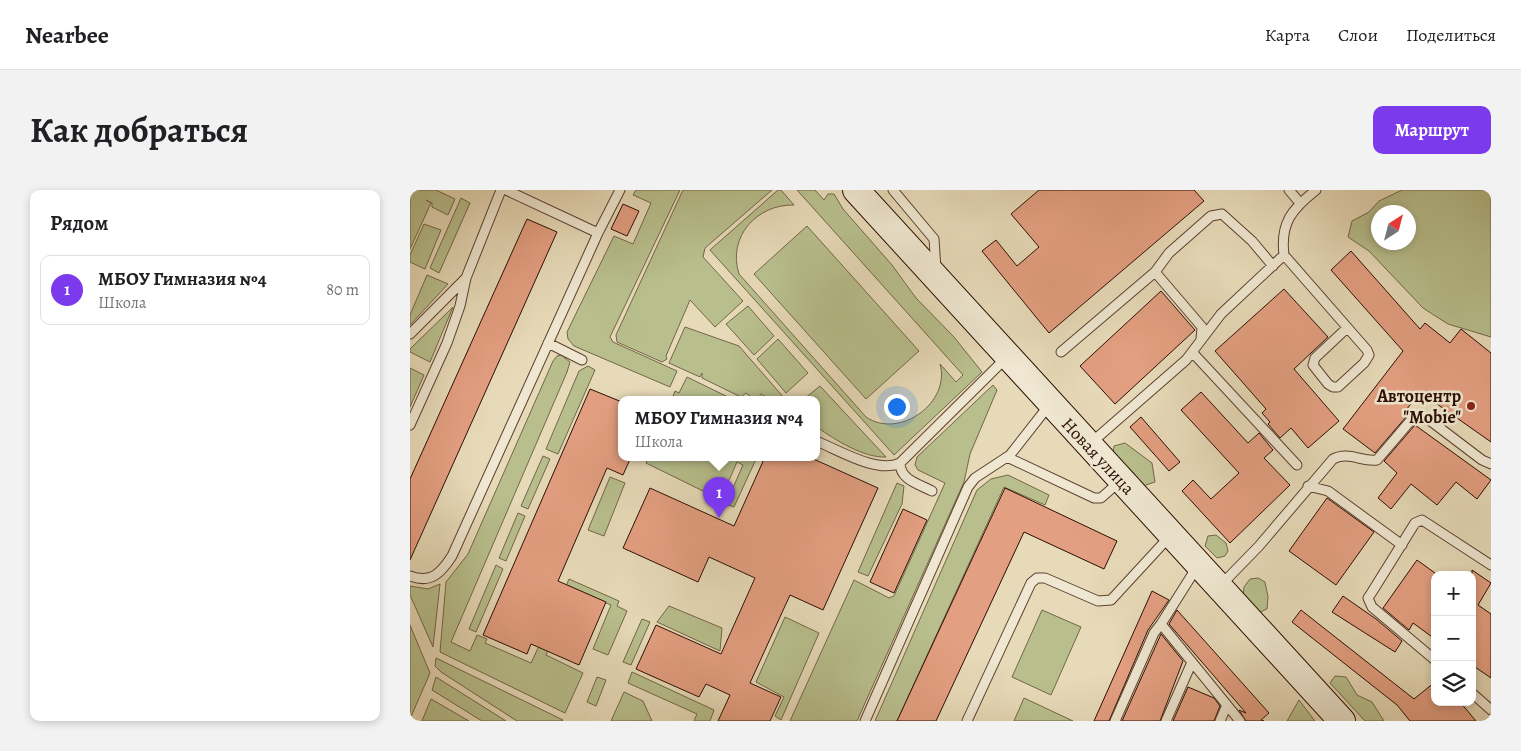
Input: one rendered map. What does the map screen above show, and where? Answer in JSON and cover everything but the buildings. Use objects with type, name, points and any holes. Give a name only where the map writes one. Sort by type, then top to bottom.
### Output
[{"type":"street","name":"Новая улица","points":[[856,190],[1342,721]]},
{"type":"lane","points":[[410,425],[447,343],[460,306],[466,278],[501,190]]},
{"type":"lane","points":[[506,190],[598,233]]},
{"type":"lane","points":[[410,576],[420,580],[436,576],[452,556],[598,233],[620,190]]},
{"type":"lane","points":[[893,190],[934,239],[936,256],[935,278]]},
{"type":"lane","points":[[1290,190],[1300,203]]},
{"type":"lane","points":[[1316,190],[1300,203],[1284,227],[1282,239],[1284,255],[1347,328],[1369,355],[1364,363],[1338,387],[1333,387],[1313,365],[1315,358],[1347,328]]},
{"type":"lane","points":[[1061,352],[1155,272],[1169,253],[1211,216],[1222,214],[1252,241],[1273,266]]},
{"type":"lane","points":[[1089,445],[1192,352],[1221,314],[1284,255]]},
{"type":"lane","points":[[1155,272],[1202,327],[1203,332],[1200,342]]},
{"type":"lane","points":[[410,334],[466,278]]},
{"type":"lane","points":[[548,343],[582,360]]},
{"type":"lane","points":[[1192,352],[1296,465]]},
{"type":"lane","points":[[820,443],[884,468],[900,463],[1007,357]]},
{"type":"lane","points":[[865,721],[968,487],[975,478],[1006,458],[1050,404]]},
{"type":"lane","points":[[1219,587],[1259,546],[1326,465],[1339,456],[1348,455],[1371,461],[1377,460],[1383,456],[1408,422],[1418,418],[1428,420],[1482,460],[1491,464]]},
{"type":"lane","points":[[1006,458],[1094,498],[1107,494],[1121,480]]},
{"type":"lane","points":[[900,463],[900,471],[907,479],[932,491]]},
{"type":"lane","points":[[1308,486],[1328,491],[1402,545]]},
{"type":"lane","points":[[1431,656],[1369,602],[1372,592],[1415,524],[1422,520],[1491,565]]},
{"type":"lane","points":[[967,721],[1031,583],[1037,578],[1045,578],[1098,601],[1111,600],[1170,535]]},
{"type":"lane","points":[[1115,721],[1154,632],[1161,624],[1198,564]]},
{"type":"lane","points":[[1161,624],[1240,721]]},
{"type":"lane","points":[[1166,721],[1192,662]]},
{"type":"lane","points":[[1476,697],[1491,710]]},
{"type":"lane","points":[[1220,721],[1227,705]]},
{"type":"green space","points":[[410,190],[436,190],[455,199],[448,215],[432,207],[432,203],[426,200],[431,203],[410,249]]},
{"type":"green space","points":[[636,190],[680,190],[610,337],[613,342],[677,371],[670,387],[574,346],[568,339],[567,332],[614,236],[633,244],[651,203],[633,195]]},
{"type":"green space","points":[[683,190],[772,190],[705,248],[703,257],[743,301],[715,327],[690,300],[666,356],[667,359],[662,362],[617,342],[616,335]]},
{"type":"green space","points":[[778,190],[781,190],[794,205],[768,210],[748,225],[737,247],[736,260],[739,274],[866,417],[879,423],[893,424],[907,420],[920,413],[930,404],[938,392],[941,378],[940,364],[956,382],[963,375],[797,190],[815,190],[824,200],[828,194],[834,194],[843,209],[892,265],[916,298],[954,337],[982,372],[894,455],[710,250]]},
{"type":"green space","points":[[1402,190],[1491,190],[1491,337],[1448,324],[1423,308],[1369,251],[1348,237],[1352,221],[1371,210],[1371,250],[1416,250],[1416,205],[1375,205],[1379,201]]},
{"type":"green space","points":[[461,198],[470,203],[439,273],[430,268]]},
{"type":"green space","points":[[424,224],[441,230],[425,269],[410,262],[410,255]]},
{"type":"green space","points":[[807,226],[919,351],[866,399],[754,274]]},
{"type":"green space","points":[[427,275],[448,284],[410,325],[410,315]]},
{"type":"green space","points":[[748,306],[774,336],[754,355],[726,324]]},
{"type":"green space","points":[[453,307],[430,362],[410,352],[410,349]]},
{"type":"green space","points":[[685,327],[739,346],[782,396],[764,396],[761,394],[760,396],[750,396],[746,393],[739,396],[702,378],[702,373],[700,377],[669,363]]},
{"type":"green space","points":[[778,339],[808,373],[786,393],[757,359]]},
{"type":"green space","points":[[561,355],[570,362],[567,372],[451,642],[470,651],[477,635],[487,639],[485,643],[531,663],[539,646],[548,650],[546,655],[583,673],[565,713],[440,652],[446,582],[468,554],[553,361],[557,356]]},
{"type":"green space","points":[[588,366],[595,370],[558,454],[546,449],[579,371]]},
{"type":"green space","points":[[410,368],[424,375],[410,407]]},
{"type":"green space","points":[[687,377],[726,396],[673,396],[675,391],[679,393]]},
{"type":"green space","points":[[993,385],[997,390],[970,454],[964,482],[857,721],[790,721],[854,580],[889,598],[894,596],[945,483],[918,470],[915,465],[917,457]]},
{"type":"green space","points":[[820,386],[886,457],[868,455],[820,429],[820,396],[808,396]]},
{"type":"green space","points":[[1125,443],[1152,463],[1155,482],[1143,486],[1113,453],[1114,446]]},
{"type":"green space","points":[[543,456],[550,459],[528,509],[521,506]]},
{"type":"green space","points":[[647,461],[755,461],[734,507],[726,504],[743,465],[737,462],[723,488],[719,492],[713,493],[707,493],[646,463]]},
{"type":"green space","points":[[1008,475],[1049,495],[1045,505],[1004,487],[897,721],[875,721],[977,490],[991,479]]},
{"type":"green space","points":[[610,477],[625,483],[604,536],[588,530]]},
{"type":"green space","points":[[897,483],[904,486],[902,504],[868,576],[858,572]]},
{"type":"green space","points":[[518,513],[525,516],[506,561],[499,558]]},
{"type":"green space","points":[[1216,535],[1226,543],[1228,551],[1225,556],[1217,558],[1205,546],[1208,536]]},
{"type":"green space","points":[[496,565],[503,569],[476,632],[469,629]]},
{"type":"green space","points":[[1258,578],[1265,582],[1268,597],[1267,609],[1260,612],[1243,595],[1244,587],[1250,579]]},
{"type":"green space","points":[[569,579],[619,601],[617,606],[627,611],[608,655],[593,649],[611,605],[566,586]]},
{"type":"green space","points":[[440,584],[433,647],[410,595],[410,586],[428,589]]},
{"type":"green space","points":[[669,606],[722,628],[720,651],[657,622]]},
{"type":"green space","points":[[1042,610],[1081,627],[1051,695],[1012,677]]},
{"type":"green space","points":[[785,617],[819,633],[781,720],[775,716],[784,697],[756,682]]},
{"type":"green space","points":[[642,619],[650,622],[631,665],[623,662]]},
{"type":"green space","points":[[410,625],[430,673],[410,719]]},
{"type":"green space","points":[[436,658],[563,720],[517,721],[441,672],[435,666]]},
{"type":"green space","points":[[632,672],[714,710],[710,721],[694,721],[697,714],[628,683]]},
{"type":"green space","points":[[1335,676],[1346,677],[1357,695],[1372,702],[1384,721],[1365,721],[1330,683]]},
{"type":"green space","points":[[436,677],[506,721],[482,721],[432,690]]},
{"type":"green space","points":[[597,677],[606,680],[596,706],[587,702]]},
{"type":"green space","points":[[624,692],[643,701],[652,721],[611,721]]},
{"type":"green space","points":[[1024,698],[1073,721],[1014,721]]},
{"type":"green space","points":[[431,699],[469,721],[422,721]]},
{"type":"green space","points":[[1299,700],[1315,721],[1287,721]]},
{"type":"place","name":"Автоцентр \"Mobie\"","points":[[1471,406]]},
{"type":"place","name":"МБОУ Гимназия №4","points":[[719,518]]}]
